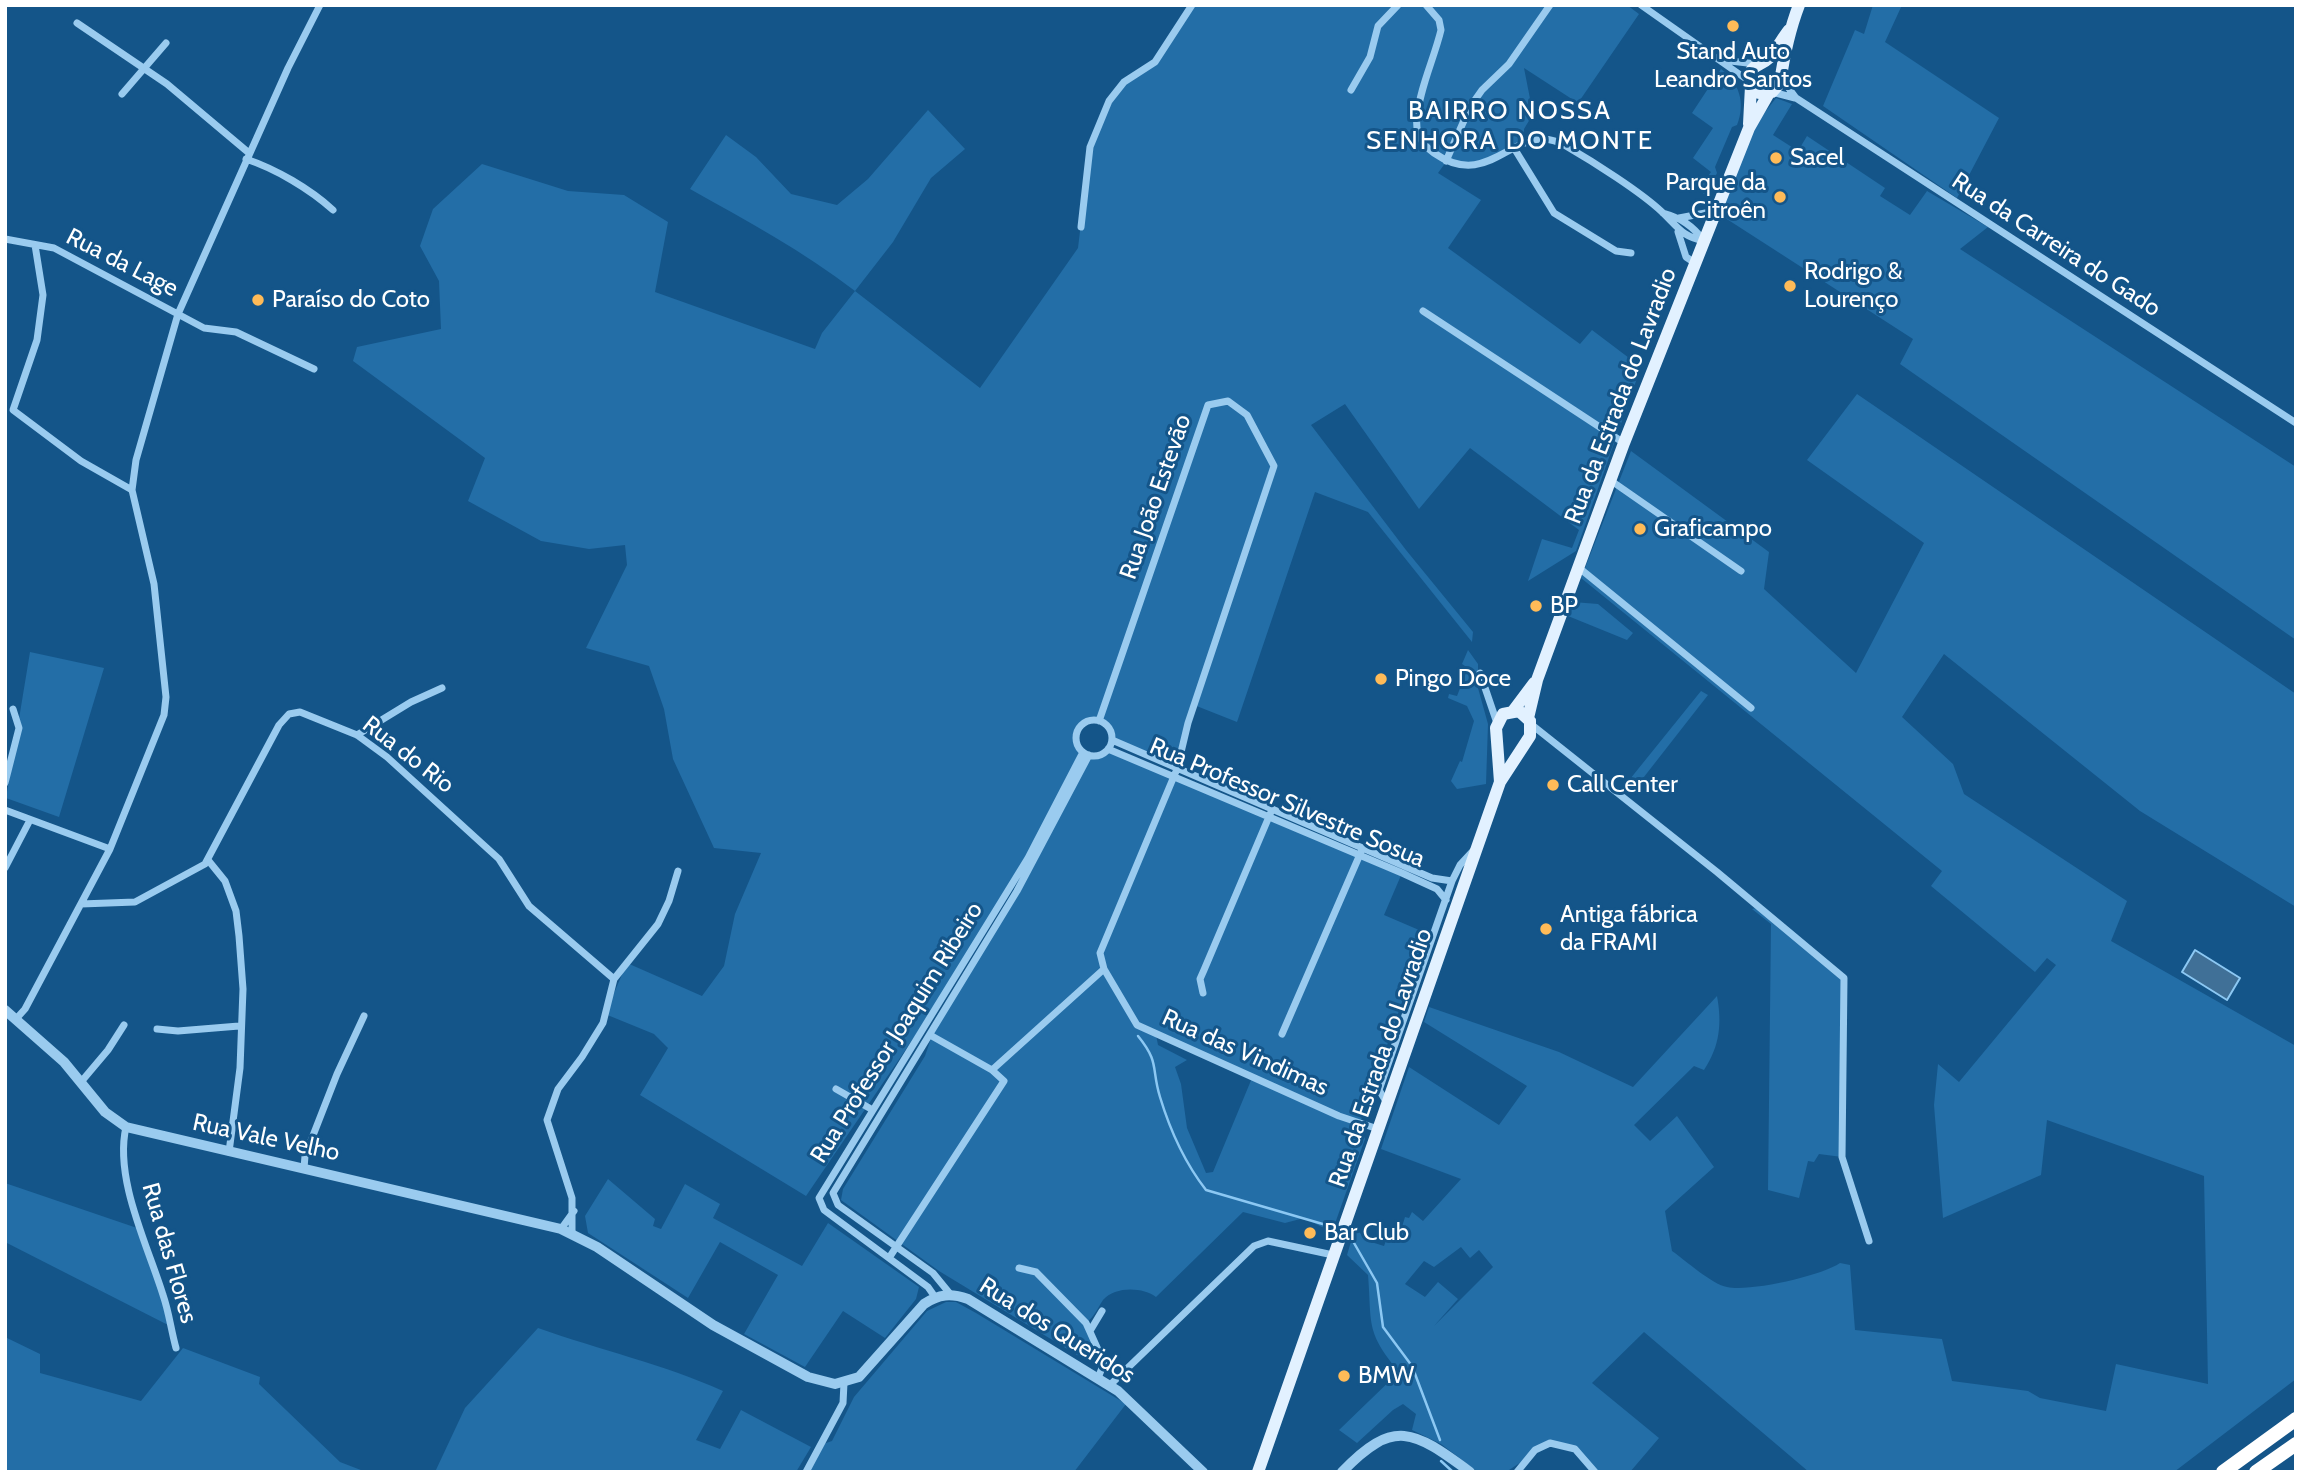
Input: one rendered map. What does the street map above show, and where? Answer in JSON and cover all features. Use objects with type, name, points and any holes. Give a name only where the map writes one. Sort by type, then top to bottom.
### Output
[{"type":"highway","points":[[2223,1472],[2296,1419]]},
{"type":"highway","points":[[2256,1472],[2296,1444]]},
{"type":"main road","points":[[1789,30],[1750,72],[1750,84],[1759,93],[1771,93],[1781,74],[1789,30],[1799,5]]},
{"type":"main road","points":[[1761,63],[1781,74]]},
{"type":"main road","name":"Rua da Estrada do Lavradio","points":[[1749,128],[1750,84]]},
{"type":"main road","name":"Rua da Estrada do Lavradio","points":[[1530,722],[1536,680],[1624,443],[1749,128],[1771,93]]},
{"type":"main road","name":"Rua da Estrada do Lavradio","points":[[1511,711],[1536,680]]},
{"type":"main road","points":[[1511,711],[1530,722],[1525,742],[1508,745],[1497,728],[1511,711]]},
{"type":"main road","name":"Rua da Estrada do Lavradio","points":[[1497,728],[1500,782]]},
{"type":"main road","name":"Rua da Estrada do Lavradio","points":[[1260,1470],[1500,782],[1525,742]]},
{"type":"street","name":"Rua da Lage","points":[[5,239],[54,248],[178,314],[248,156],[320,5]]},
{"type":"street","points":[[1081,227],[1090,147],[1104,111],[1124,82],[1155,62],[1192,5]]},
{"type":"street","points":[[1351,90],[1370,57],[1378,26],[1398,5]]},
{"type":"street","points":[[1426,5],[1439,20],[1441,30],[1416,120],[1419,138],[1425,147],[1446,161],[1469,167],[1481,165],[1514,148],[1542,138],[1563,144],[1663,213],[1678,232],[1686,257],[1695,263]]},
{"type":"street","points":[[1446,161],[1470,107],[1509,64],[1550,5]]},
{"type":"street","points":[[1641,5],[1722,60],[1750,84]]},
{"type":"street","points":[[77,23],[144,67],[248,156],[333,211]]},
{"type":"street","points":[[122,94],[166,43]]},
{"type":"street","points":[[1722,60],[1761,63]]},
{"type":"street","points":[[1781,74],[1796,98]]},
{"type":"street","points":[[1771,93],[1796,98]]},
{"type":"street","name":"Rua da Carreira do Gado","points":[[1796,98],[2296,423]]},
{"type":"street","points":[[1514,148],[1554,213],[1616,251],[1632,253]]},
{"type":"street","points":[[1679,218],[1717,211]]},
{"type":"street","points":[[1663,213],[1679,218],[1696,229],[1704,241]]},
{"type":"street","points":[[1678,232],[1704,241]]},
{"type":"street","points":[[35,246],[43,295],[37,340],[13,410],[82,461],[132,490]]},
{"type":"street","points":[[1423,311],[1624,443]]},
{"type":"street","points":[[16,1019],[25,1009],[110,849],[164,715],[166,697],[154,584],[132,490],[135,460],[178,314],[204,328],[236,332],[314,369]]},
{"type":"street","name":"Rua João Estevão","points":[[1099,721],[1208,405],[1228,401],[1247,415],[1274,466],[1188,723],[1176,772]]},
{"type":"street","points":[[1611,480],[1741,571]]},
{"type":"street","points":[[1578,567],[1751,708]]},
{"type":"street","points":[[1480,673],[1497,728]]},
{"type":"street","points":[[357,735],[411,702],[442,688]]},
{"type":"street","points":[[1490,701],[1511,711]]},
{"type":"street","points":[[5,783],[19,728],[13,709]]},
{"type":"street","name":"Rua do Rio","points":[[208,860],[279,725],[289,714],[300,712],[323,719],[357,735],[473,833],[499,859],[529,906],[614,979]]},
{"type":"street","points":[[1087,721],[1099,721],[1109,728],[1112,740],[1108,749],[1098,755],[1086,753],[1076,741],[1079,728],[1087,721]]},
{"type":"street","points":[[1530,722],[1550,743],[1717,872],[1844,978],[1842,1157],[1869,1241]]},
{"type":"street","name":"Rua Professor Silvestre Sosua","points":[[1112,740],[1176,772],[1361,851],[1432,878],[1452,881]]},
{"type":"street","points":[[1525,742],[1550,743]]},
{"type":"street","name":"Rua Professor Silvestre Sosua","points":[[1108,749],[1176,772]]},
{"type":"street","name":"Rua Professor Joaquim Ribeiro","points":[[951,1295],[939,1279],[899,1246],[838,1205],[832,1194],[1017,891],[1086,753]]},
{"type":"street","name":"Rua Professor Joaquim Ribeiro","points":[[935,1297],[928,1287],[824,1210],[819,1198],[871,1109],[1028,858],[1086,753]]},
{"type":"street","points":[[992,1070],[1104,969],[1100,953],[1176,772]]},
{"type":"street","points":[[5,810],[110,849]]},
{"type":"street","points":[[1203,993],[1200,979],[1203,970],[1271,813]]},
{"type":"street","points":[[5,868],[30,820]]},
{"type":"street","points":[[1387,1103],[1379,1090],[1452,881],[1460,864],[1478,846]]},
{"type":"street","points":[[1282,1034],[1361,851]]},
{"type":"street","name":"Rua Professor Silvestre Sosua","points":[[1361,851],[1437,889],[1446,900]]},
{"type":"street","points":[[80,904],[142,900],[208,860],[225,881],[236,911],[243,989],[239,1026],[239,1091],[229,1152]]},
{"type":"street","points":[[567,1231],[574,1211],[560,1154],[547,1120],[558,1089],[603,1023],[614,979],[657,924],[669,901],[678,871]]},
{"type":"street","name":"Rua das Vindimas","points":[[1104,969],[1137,1025],[1378,1129]]},
{"type":"street","name":"Rua Vale Velho","points":[[5,1010],[82,1082],[105,1112],[126,1127],[567,1231]]},
{"type":"street","points":[[304,1168],[305,1156],[337,1074],[364,1016]]},
{"type":"street","points":[[82,1082],[124,1025]]},
{"type":"street","points":[[157,1029],[178,1031],[239,1026]]},
{"type":"street","points":[[890,1258],[1004,1081],[992,1070],[930,1035]]},
{"type":"street","points":[[836,1088],[871,1109]]},
{"type":"street","name":"Rua das Flores","points":[[126,1127],[123,1147],[131,1199],[164,1296],[176,1348]]},
{"type":"street","points":[[567,1231],[574,1211]]},
{"type":"street","points":[[567,1231],[713,1325],[822,1382],[844,1383],[859,1377],[925,1304],[935,1297]]},
{"type":"street","points":[[868,1243],[877,1231]]},
{"type":"street","points":[[1110,1385],[1255,1246],[1268,1241],[1333,1255]]},
{"type":"street","points":[[1019,1269],[1036,1272],[1069,1304],[1090,1331],[1104,1363],[1098,1378]]},
{"type":"street","name":"Rua dos Queridos","points":[[935,1297],[951,1295],[968,1299],[1110,1385],[1138,1407],[1203,1472]]},
{"type":"street","points":[[1090,1331],[1102,1311]]},
{"type":"street","points":[[806,1472],[843,1403],[844,1383]]},
{"type":"street","points":[[1342,1472],[1370,1444],[1384,1437],[1399,1435],[1430,1446],[1470,1472]]},
{"type":"street","points":[[1517,1472],[1535,1450],[1550,1443],[1576,1449],[1595,1472]]},
{"type":"shaded area","points":[[1190,5],[1627,5],[1639,14],[1578,103],[1524,68],[1533,114],[1524,129],[1524,139],[1514,148],[1481,165],[1446,162],[1438,173],[1481,200],[1448,248],[1580,344],[1592,330],[1641,367],[1576,551],[1528,581],[1542,539],[1572,548],[1579,530],[1470,448],[1419,509],[1345,404],[1311,425],[1406,550],[1473,632],[1472,642],[1368,512],[1315,492],[1237,722],[1194,705],[1177,769],[1112,740],[1109,728],[1099,721],[1085,723],[1078,731],[1078,746],[1088,754],[1100,754],[1108,749],[1402,873],[1384,915],[1426,933],[1360,1123],[1365,1139],[1332,1232],[1304,1218],[1285,1223],[1243,1212],[1156,1297],[1137,1290],[1122,1290],[1108,1295],[1086,1323],[1095,1344],[1082,1358],[939,1271],[841,1200],[843,1189],[925,1056],[936,1024],[1060,810],[936,1005],[806,1196],[640,1095],[668,1048],[654,1034],[605,1014],[627,963],[702,996],[724,966],[735,914],[761,853],[714,848],[673,759],[664,709],[649,666],[586,648],[627,565],[625,545],[589,549],[541,541],[468,501],[485,458],[353,361],[357,347],[441,329],[439,281],[420,246],[433,209],[482,164],[568,191],[624,195],[668,222],[655,292],[815,349],[822,333],[855,291],[980,388],[1078,248],[1088,164],[1099,121],[1124,82],[1155,62]],"holes":[[[1156,1035],[1252,1078],[1213,1172],[1206,1173],[1187,1128],[1181,1084],[1175,1067],[1187,1060],[1158,1045]]]},
{"type":"shaded area","points":[[1873,5],[1902,5],[1885,42],[1999,118],[1957,198],[1823,106],[1855,30],[1864,34]]},
{"type":"shaded area","points":[[1721,69],[1736,87],[1741,109],[1737,125],[1732,127],[1715,167],[1717,173],[1706,195],[1698,190],[1711,172],[1693,158],[1713,128],[1692,113]]},
{"type":"shaded area","points":[[1776,98],[1792,104],[1773,135],[1798,151],[1807,136],[1885,188],[1880,196],[1910,215],[1927,191],[1988,227],[1960,249],[2296,467],[2296,640],[1900,364],[1913,339],[1719,214],[1755,125]]},
{"type":"shaded area","points":[[928,110],[965,149],[931,178],[893,242],[855,291],[795,250],[690,189],[726,135],[756,157],[791,194],[837,205],[868,179]]},
{"type":"shaded area","points":[[1857,394],[2296,694],[2296,907],[2140,811],[1944,654],[1902,717],[1953,764],[1964,794],[2127,901],[2111,941],[2296,1046],[2296,1379],[2174,1472],[1809,1472],[1644,1332],[1592,1383],[1659,1438],[1630,1472],[1595,1472],[1575,1449],[1550,1443],[1506,1472],[1478,1472],[1441,1444],[1412,1430],[1416,1414],[1403,1404],[1357,1443],[1339,1430],[1399,1372],[1375,1336],[1368,1275],[1347,1255],[1355,1228],[1368,1241],[1384,1246],[1391,1227],[1401,1230],[1405,1217],[1409,1218],[1412,1212],[1423,1221],[1461,1179],[1381,1149],[1409,1067],[1499,1125],[1527,1086],[1424,1022],[1429,1007],[1559,1052],[1633,1087],[1717,996],[1718,1034],[1704,1070],[1694,1066],[1634,1125],[1650,1141],[1677,1116],[1714,1167],[1665,1211],[1672,1251],[1714,1282],[1738,1288],[1802,1278],[1840,1263],[1850,1265],[1855,1330],[1942,1339],[1952,1381],[2028,1391],[2040,1398],[2106,1411],[2116,1364],[2208,1384],[2204,1176],[2047,1120],[2041,1175],[1943,1218],[1934,1105],[1938,1064],[1959,1082],[2056,965],[2047,958],[2035,972],[1931,886],[1942,871],[1581,578],[1631,451],[1769,552],[1764,589],[1856,673],[1924,543],[1807,460]],"holes":[[[1461,1247],[1470,1258],[1479,1250],[1493,1267],[1434,1326],[1458,1299],[1438,1282],[1425,1297],[1405,1284],[1424,1261],[1434,1267]]]},
{"type":"shaded area","points":[[1573,602],[1598,604],[1633,633],[1627,640],[1568,616]]},
{"type":"shaded area","points":[[1468,650],[1478,664],[1478,688],[1488,724],[1486,784],[1457,789],[1451,781],[1460,761],[1462,762],[1474,721],[1467,706],[1448,698],[1449,694],[1457,696],[1468,668],[1462,664]]},
{"type":"shaded area","points":[[30,652],[104,668],[59,817],[6,798]]},
{"type":"shaded area","points":[[1701,691],[1708,695],[1633,791],[1626,784]]},
{"type":"shaded area","points":[[1760,907],[1844,978],[1842,1157],[1819,1154],[1814,1162],[1808,1161],[1799,1198],[1768,1190],[1771,924],[1752,909]]},
{"type":"shaded area","points":[[2195,950],[2240,978],[2227,1000],[2182,972]]},
{"type":"shaded area","points":[[608,1179],[655,1219],[653,1226],[661,1229],[685,1184],[720,1204],[713,1218],[802,1266],[828,1223],[919,1287],[916,1299],[885,1338],[843,1311],[805,1367],[744,1334],[778,1275],[720,1242],[688,1298],[588,1233],[585,1216]]},
{"type":"shaded area","points":[[5,1183],[140,1229],[170,1326],[5,1242]]},
{"type":"shaded area","points":[[946,1302],[956,1302],[976,1313],[1126,1404],[1074,1472],[806,1472],[823,1444],[832,1441],[854,1397],[927,1311]]},
{"type":"shaded area","points":[[538,1328],[654,1365],[723,1391],[696,1440],[720,1449],[741,1410],[811,1447],[796,1472],[435,1472],[465,1408]]},
{"type":"shaded area","points":[[5,1337],[40,1354],[40,1373],[141,1401],[183,1348],[260,1377],[259,1384],[340,1462],[366,1472],[5,1472]]},
{"type":"waterway","points":[[1138,1036],[1152,1060],[1157,1087],[1173,1134],[1191,1169],[1206,1190],[1333,1227]]},
{"type":"waterway","points":[[1350,1236],[1377,1283],[1383,1327],[1412,1366],[1440,1440]]},
{"type":"waterway","points":[[1441,1461],[1453,1472]]},
{"type":"place","name":"Stand Auto Leandro Santos","points":[[1733,26]]},
{"type":"place","name":"Sacel","points":[[1776,158]]},
{"type":"place","name":"Parque da Citroên","points":[[1780,197]]},
{"type":"place","name":"Rodrigo & Lourenço","points":[[1790,286]]},
{"type":"place","name":"Paraíso do Coto","points":[[258,300]]},
{"type":"place","name":"Graficampo","points":[[1640,529]]},
{"type":"place","name":"BP","points":[[1536,606]]},
{"type":"place","name":"Pingo Doce","points":[[1381,679]]},
{"type":"place","name":"Call Center","points":[[1553,785]]},
{"type":"place","name":"Antiga fábrica da FRAMI","points":[[1546,929]]},
{"type":"place","name":"Bar Club","points":[[1310,1233]]},
{"type":"place","name":"BMW","points":[[1344,1376]]},
{"type":"district","name":"BAIRRO NOSSA SENHORA DO MONTE","points":[[1510,126]]}]
